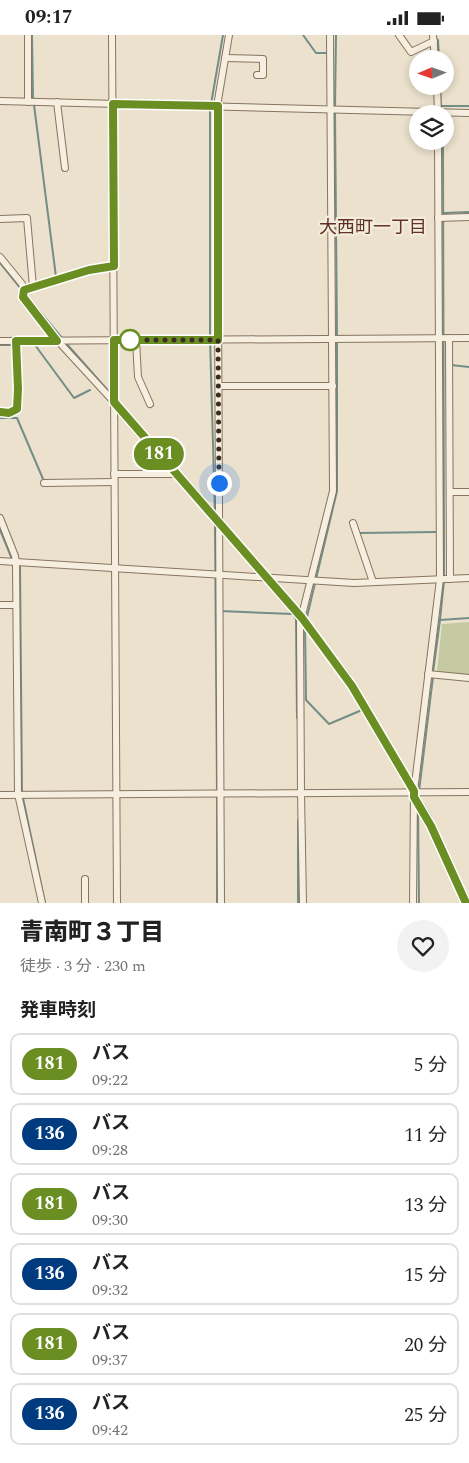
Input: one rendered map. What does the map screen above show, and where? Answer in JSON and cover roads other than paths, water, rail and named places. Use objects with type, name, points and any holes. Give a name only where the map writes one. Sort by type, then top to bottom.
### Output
[{"type":"street","points":[[28,35],[28,102]]},
{"type":"street","points":[[112,35],[117,903]]},
{"type":"street","points":[[221,903],[218,106],[229,35]]},
{"type":"street","points":[[303,903],[300,623],[333,491],[330,35]]},
{"type":"street","points":[[399,35],[411,52],[434,38]]},
{"type":"street","points":[[225,58],[263,59],[263,75],[257,75]]},
{"type":"street","points":[[0,101],[409,112]]},
{"type":"street","points":[[57,102],[65,168]]},
{"type":"street","points":[[454,113],[469,113]]},
{"type":"street","points":[[414,903],[414,794],[440,579],[438,150]]},
{"type":"street","points":[[0,219],[27,217],[33,287]]},
{"type":"street","points":[[438,218],[469,217]]},
{"type":"street","points":[[0,257],[22,284],[24,290],[23,297],[57,341],[114,402],[268,577],[302,618],[352,686],[431,826],[466,903]]},
{"type":"street","points":[[24,290],[89,270],[114,266]]},
{"type":"street","points":[[449,338],[450,579]]},
{"type":"street","points":[[0,341],[469,338]]},
{"type":"street","points":[[136,340],[138,377],[150,404]]},
{"type":"street","points":[[0,412],[9,413],[17,409],[16,341]]},
{"type":"street","points":[[219,387],[333,386]]},
{"type":"street","points":[[114,474],[176,474]]},
{"type":"street","points":[[44,483],[114,482]]},
{"type":"street","points":[[450,492],[469,492]]},
{"type":"street","points":[[0,518],[16,562],[18,794],[42,903]]},
{"type":"street","points":[[353,523],[373,582]]},
{"type":"street","points":[[0,561],[354,583],[469,578]]},
{"type":"street","points":[[0,605],[16,605]]},
{"type":"street","points":[[428,674],[469,679]]},
{"type":"street","points":[[0,795],[414,794],[469,792]]},
{"type":"street","points":[[85,879],[85,903]]},
{"type":"waterway","points":[[32,35],[33,97],[56,277]]},
{"type":"waterway","points":[[211,104],[223,35]]},
{"type":"waterway","points":[[303,35],[316,53],[326,53]]},
{"type":"waterway","points":[[335,107],[336,35]]},
{"type":"waterway","points":[[435,38],[438,40],[439,50]]},
{"type":"waterway","points":[[440,95],[441,105]]},
{"type":"waterway","points":[[454,106],[469,106]]},
{"type":"waterway","points":[[210,109],[210,338],[215,516]]},
{"type":"waterway","points":[[335,112],[337,337]]},
{"type":"waterway","points":[[443,150],[444,576]]},
{"type":"waterway","points":[[444,213],[469,212]]},
{"type":"waterway","points":[[0,263],[22,290]]},
{"type":"waterway","points":[[25,294],[62,338]]},
{"type":"waterway","points":[[65,342],[111,394]]},
{"type":"waterway","points":[[306,621],[337,491],[337,342]]},
{"type":"waterway","points":[[0,345],[35,345],[74,398],[90,390]]},
{"type":"waterway","points":[[451,365],[469,367]]},
{"type":"waterway","points":[[116,400],[216,512]]},
{"type":"waterway","points":[[0,418],[17,418],[43,479]]},
{"type":"waterway","points":[[222,520],[269,575]]},
{"type":"waterway","points":[[215,521],[217,791]]},
{"type":"waterway","points":[[0,530],[12,559]]},
{"type":"waterway","points":[[360,533],[436,532]]},
{"type":"waterway","points":[[17,564],[20,567],[22,793]]},
{"type":"waterway","points":[[274,581],[280,589]]},
{"type":"waterway","points":[[444,581],[440,620],[469,618]]},
{"type":"waterway","points":[[220,611],[293,614],[296,619],[297,718]]},
{"type":"waterway","points":[[433,672],[440,620]]},
{"type":"waterway","points":[[305,625],[306,700],[329,724],[362,710],[398,772]]},
{"type":"waterway","points":[[321,639],[349,674],[358,690]]},
{"type":"waterway","points":[[419,791],[433,677]]},
{"type":"waterway","points":[[417,794],[430,815],[469,902]]},
{"type":"waterway","points":[[217,796],[217,903]]},
{"type":"waterway","points":[[23,798],[45,903]]},
{"type":"waterway","points":[[418,808],[419,903]]},
{"type":"waterway","points":[[298,820],[298,903]]},
{"type":"district","name":"大西町一丁目","points":[[373,227]]}]
